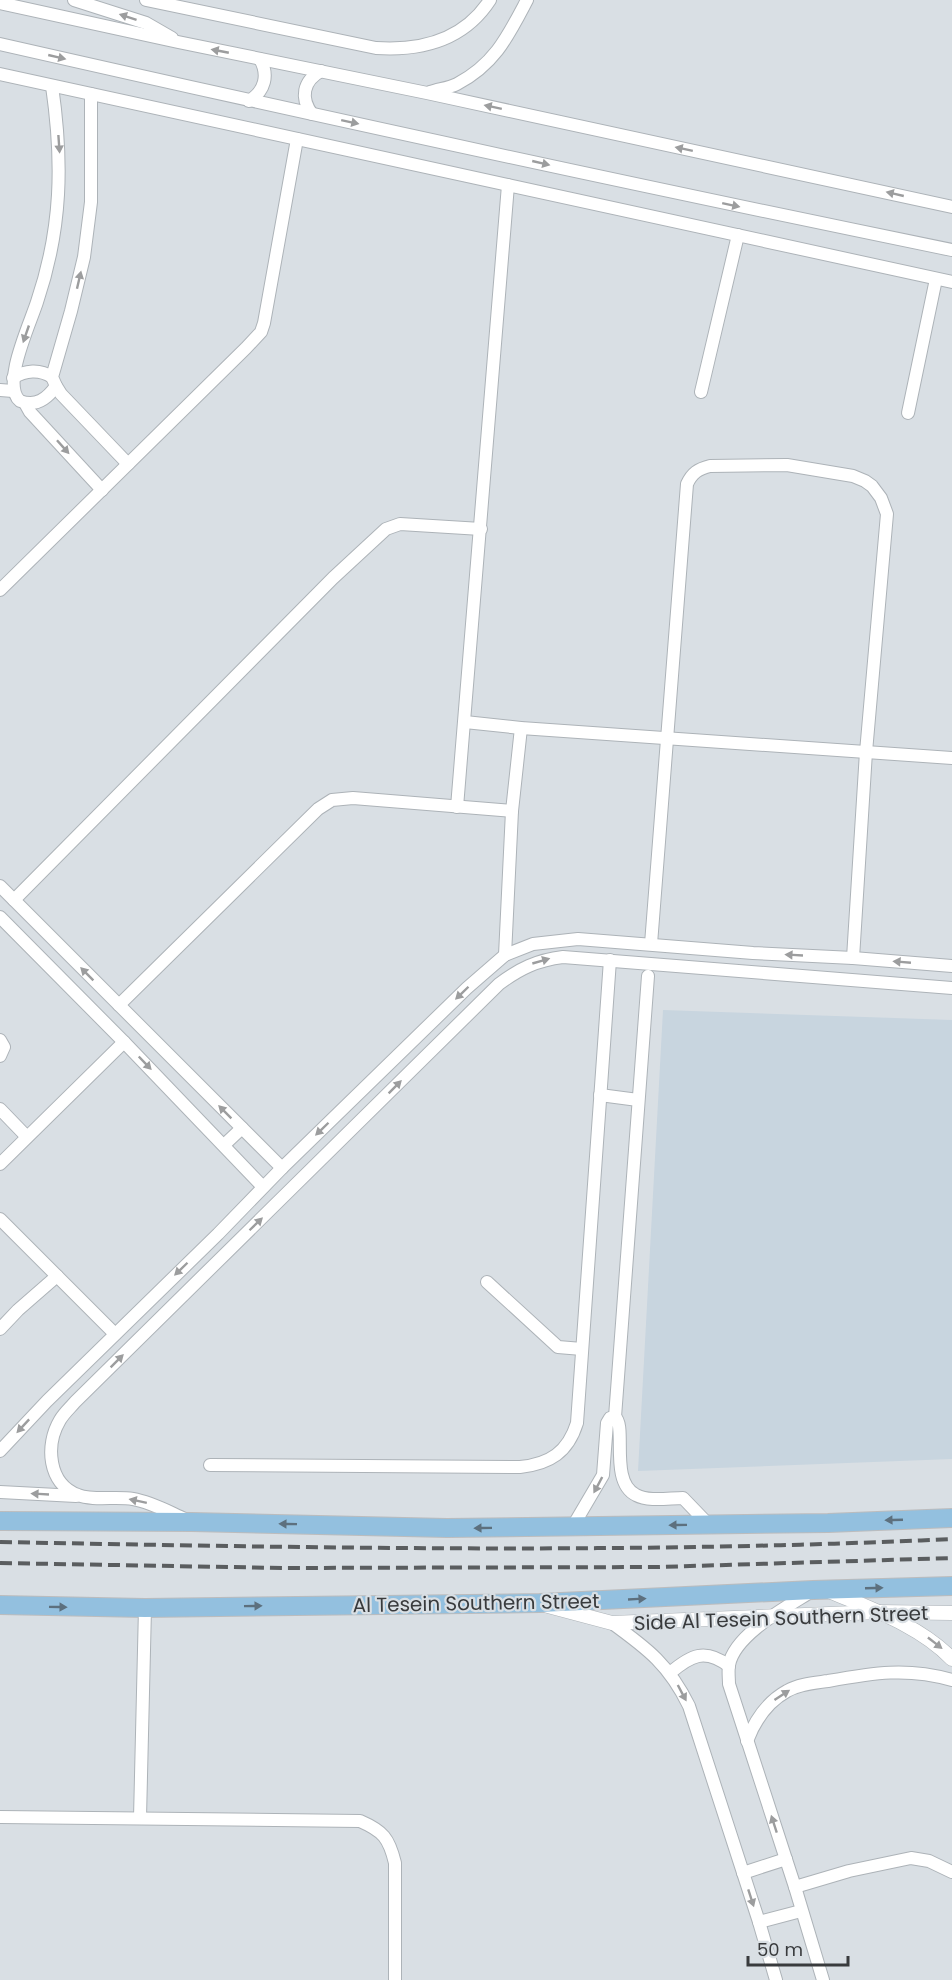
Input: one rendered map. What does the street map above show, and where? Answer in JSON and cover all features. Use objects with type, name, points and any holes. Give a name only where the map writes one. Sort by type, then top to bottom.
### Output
[{"type":"main road","points":[[0,1521],[192,1522],[447,1528],[952,1518]]},
{"type":"main road","name":"Al Tesein Southern Street","points":[[0,1605],[145,1608],[540,1603],[952,1586]]},
{"type":"street","points":[[74,0],[146,23],[163,31],[178,42]]},
{"type":"street","points":[[146,0],[376,48],[401,50],[425,46],[447,38],[468,25],[490,0]]},
{"type":"street","points":[[428,93],[456,84],[484,66],[506,41],[527,0]]},
{"type":"street","points":[[0,3],[952,207]]},
{"type":"street","points":[[0,44],[699,198],[952,250]]},
{"type":"street","points":[[249,100],[259,93],[264,82],[265,70],[260,59]]},
{"type":"street","points":[[312,114],[305,103],[304,90],[310,79],[321,71]]},
{"type":"street","points":[[0,74],[952,282]]},
{"type":"street","points":[[52,86],[60,148],[58,211],[50,257],[40,294],[13,378],[6,390],[25,403],[33,404],[44,400],[54,382],[84,257],[91,202],[91,94]]},
{"type":"street","points":[[0,590],[261,332],[297,139]]},
{"type":"street","points":[[457,807],[508,185]]},
{"type":"street","points":[[701,392],[738,235]]},
{"type":"street","points":[[908,413],[936,279]]},
{"type":"street","points":[[13,378],[23,372],[33,371],[40,372],[54,382],[128,464]]},
{"type":"street","points":[[25,403],[30,412],[102,490]]},
{"type":"street","points":[[651,944],[687,484],[698,469],[710,466],[787,465],[853,476],[865,481],[872,486],[886,507],[887,514],[866,752],[853,958]]},
{"type":"street","points":[[14,900],[341,570],[386,529],[400,524],[481,529]]},
{"type":"street","points":[[465,722],[521,728],[952,758]]},
{"type":"street","points":[[505,955],[512,812],[521,728]]},
{"type":"street","points":[[119,1005],[318,809],[332,800],[353,798],[512,812]]},
{"type":"street","points":[[0,886],[282,1168]]},
{"type":"street","points":[[0,917],[263,1187]]},
{"type":"street","points":[[0,1451],[61,1387],[218,1234],[282,1168],[494,963],[505,955],[533,944],[578,939],[952,966]]},
{"type":"street","points":[[47,963],[62,948]]},
{"type":"street","points":[[732,971],[733,951]]},
{"type":"street","points":[[752,973],[753,953]]},
{"type":"street","points":[[80,1496],[71,1492],[54,1475],[52,1461],[55,1431],[60,1420],[75,1402],[499,984],[523,967],[547,959],[563,957],[952,988]]},
{"type":"street","points":[[210,1465],[520,1467],[544,1463],[556,1455],[573,1434],[577,1423],[610,960]]},
{"type":"street","points":[[648,976],[615,1417],[619,1420],[619,1453],[622,1473],[629,1489],[635,1495],[646,1498],[683,1498],[708,1524]]},
{"type":"street","points":[[0,1040],[4,1047],[0,1056]]},
{"type":"street","points":[[0,1164],[124,1042]]},
{"type":"street","points":[[408,1046],[422,1061]]},
{"type":"street","points":[[600,1095],[638,1100]]},
{"type":"street","points":[[0,1109],[27,1137]]},
{"type":"street","points":[[224,1145],[242,1128]]},
{"type":"street","points":[[0,1219],[115,1334]]},
{"type":"street","points":[[0,1329],[57,1276]]},
{"type":"street","points":[[487,1282],[558,1347],[582,1349]]},
{"type":"street","points":[[61,1387],[75,1402]]},
{"type":"street","points":[[573,1527],[603,1475],[608,1423],[610,1418],[615,1417]]},
{"type":"street","points":[[0,1492],[134,1499],[192,1522]]},
{"type":"street","points":[[822,1980],[795,1887],[729,1684],[729,1666],[734,1653],[743,1641],[773,1617],[820,1590],[878,1612],[934,1641],[952,1659]]},
{"type":"street","name":"Side Al Tesein Southern Street","points":[[540,1603],[612,1623],[878,1612],[952,1613]]},
{"type":"street","points":[[140,1818],[145,1608]]},
{"type":"street","points":[[612,1623],[645,1647],[670,1673],[689,1706],[776,1980]]},
{"type":"street","points":[[670,1673],[692,1657],[705,1655],[718,1658],[729,1666]]},
{"type":"street","points":[[747,1741],[763,1711],[778,1697],[796,1687],[878,1672],[920,1673],[952,1680]]},
{"type":"street","points":[[0,1817],[360,1821],[378,1829],[390,1844],[395,1863],[395,1980]]},
{"type":"street","points":[[795,1887],[849,1870],[911,1858],[929,1861],[952,1872]]},
{"type":"street","points":[[743,1873],[786,1859]]},
{"type":"street","points":[[759,1922],[801,1911]]},
{"type":"shaded area","points":[[663,1010],[952,1020],[952,1459],[638,1471]]},
{"type":"railway","points":[[0,1542],[357,1548],[595,1548],[714,1547],[952,1539]]},
{"type":"railway","points":[[0,1563],[284,1568],[659,1567],[952,1558]]}]
